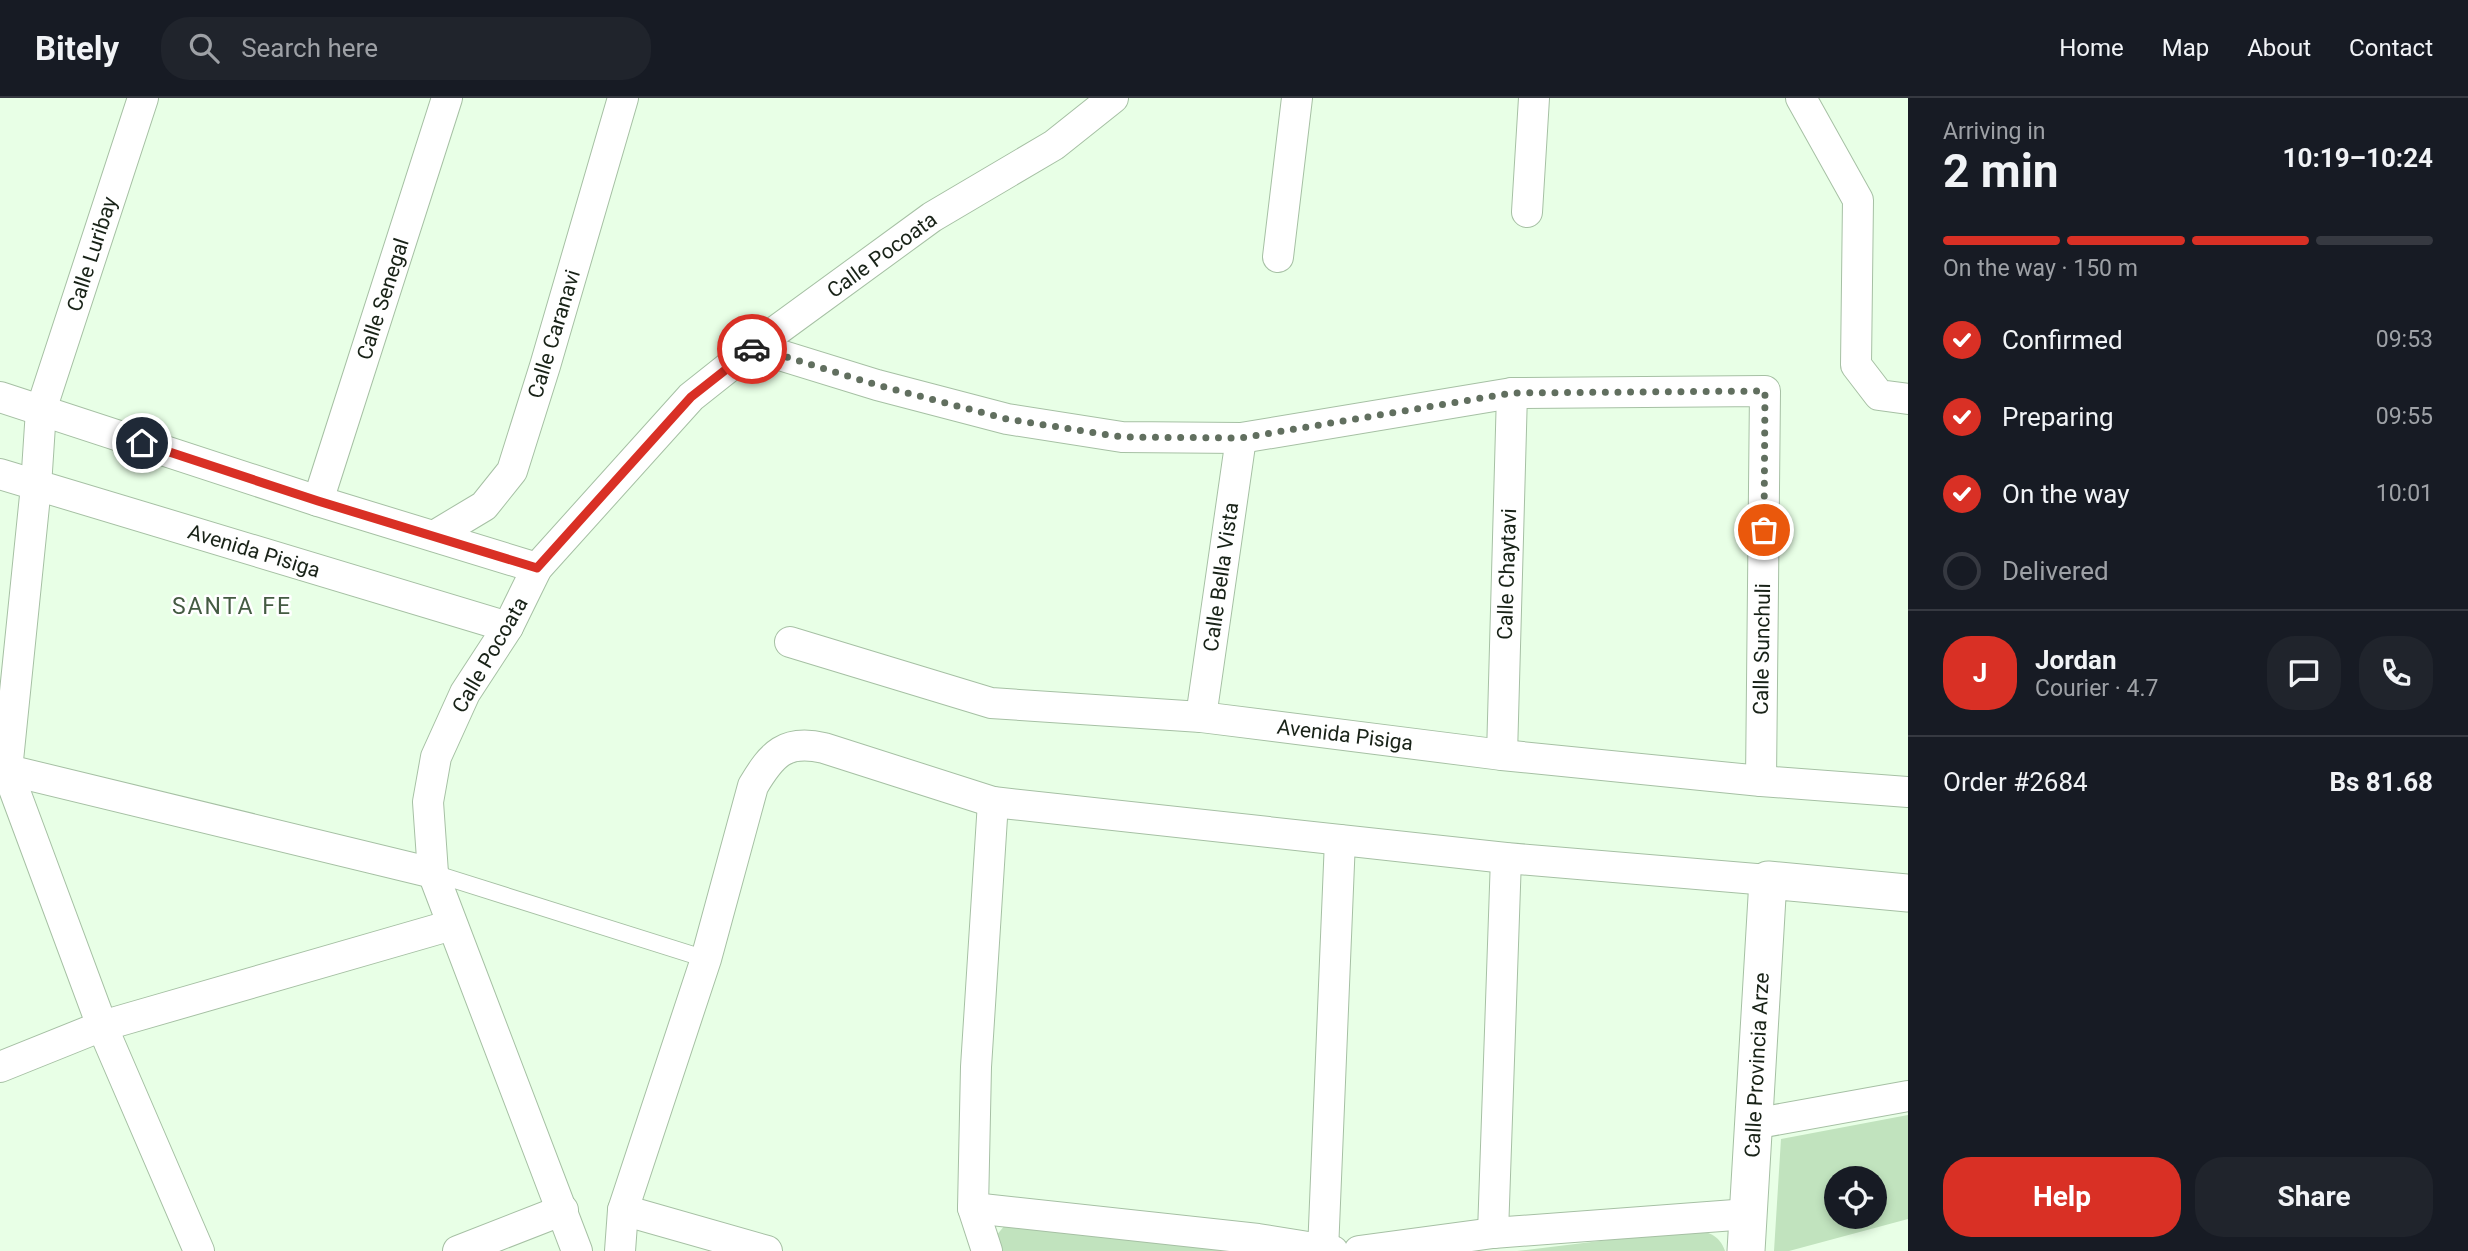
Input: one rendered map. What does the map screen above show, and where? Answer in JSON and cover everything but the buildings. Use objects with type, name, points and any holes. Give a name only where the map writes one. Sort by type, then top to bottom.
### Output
[{"type":"street","name":"Calle Luribay","points":[[3,769],[36,486],[41,410],[143,98]]},
{"type":"street","name":"Calle Senegal","points":[[318,501],[447,98]]},
{"type":"street","name":"Calle Caranavi","points":[[434,536],[484,506],[512,471],[623,98]]},
{"type":"street","points":[[1278,257],[1297,98]]},
{"type":"street","points":[[1527,212],[1534,98]]},
{"type":"street","points":[[1801,98],[1858,200],[1856,365],[1879,395],[1908,399]]},
{"type":"street","name":"Calle Pocoata","points":[[577,1251],[433,873],[428,802],[436,757],[465,693],[508,627],[537,568],[691,397],[754,347],[932,217],[1054,145],[1098,101]]},
{"type":"street","points":[[754,347],[877,385],[1007,419],[1122,437],[1241,438],[1512,393]]},
{"type":"street","name":"Calle Sunchuli","points":[[1512,393],[1765,391],[1761,781]]},
{"type":"street","name":"Calle Chaytavi","points":[[1502,755],[1512,393]]},
{"type":"street","points":[[0,397],[318,501],[537,568]]},
{"type":"street","name":"Calle Bella Vista","points":[[1201,716],[1241,438]]},
{"type":"street","name":"Avenida Pisiga","points":[[0,474],[508,627]]},
{"type":"street","name":"Avenida Pisiga","points":[[790,642],[991,704],[1201,716],[1502,755],[1761,781],[1908,792]]},
{"type":"street","points":[[620,1251],[623,1210],[706,959],[753,786],[768,762],[784,748],[805,743],[993,802],[1506,858],[1908,893]]},
{"type":"street","points":[[3,769],[433,873]]},
{"type":"street","points":[[3,769],[102,1026],[199,1251]]},
{"type":"street","points":[[987,1251],[972,1208],[976,1067],[993,802]]},
{"type":"street","points":[[1323,1251],[1340,840]]},
{"type":"street","points":[[1493,1233],[1506,858]]},
{"type":"street","name":"Calle Provincia Arze","points":[[1746,1251],[1768,880]]},
{"type":"street","points":[[0,1067],[102,1026],[452,925]]},
{"type":"street","points":[[1753,1124],[1908,1096]]},
{"type":"street","points":[[972,1208],[1258,1239],[1333,1251]]},
{"type":"street","points":[[458,1251],[563,1210]]},
{"type":"street","points":[[623,1210],[767,1251]]},
{"type":"street","points":[[1359,1251],[1493,1233],[1748,1214]]},
{"type":"lane","points":[[433,873],[706,959]]},
{"type":"green space","points":[[1908,1115],[1908,1219],[1887,1225],[1887,1166],[1824,1166],[1824,1229],[1871,1229],[1789,1251],[1774,1251],[1781,1139]]},
{"type":"green space","points":[[1005,1225],[1257,1251],[998,1251],[996,1236]]},
{"type":"green space","points":[[1690,1230],[1712,1234],[1725,1251],[1517,1251]]},
{"type":"way so far","points":[[752,349],[754,347],[877,385],[1007,419],[1122,437],[1241,438],[1512,393],[1765,391],[1764,530]]},
{"type":"district","name":"SANTA FE","points":[[232,606]]},
{"type":"route","points":[[142,443],[318,501],[537,568],[691,397],[752,349]]}]
